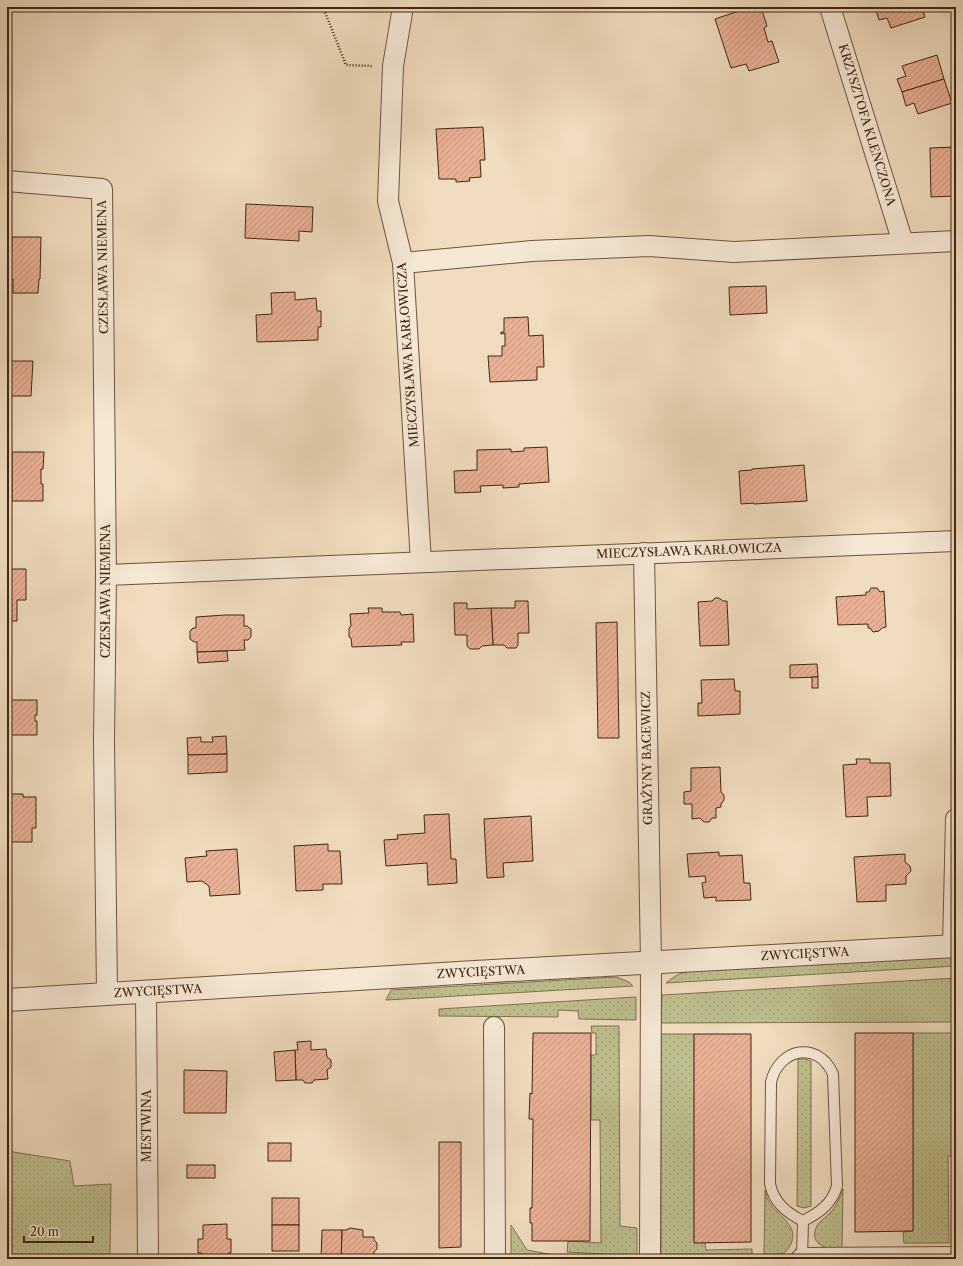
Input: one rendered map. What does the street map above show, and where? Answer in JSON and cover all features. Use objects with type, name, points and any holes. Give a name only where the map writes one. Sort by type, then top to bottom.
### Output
[{"type":"street","name":"MIECZYSŁAWA KARŁOWICZA","points":[[403,7],[393,66],[388,201],[403,263],[421,562]]},
{"type":"street","name":"KRZYSZTOFA KLENCZONA","points":[[830,7],[903,243]]},
{"type":"street","name":"CZESŁAWA NIEMENA","points":[[7,181],[102,189],[106,575],[104,741],[107,994]]},
{"type":"street","points":[[403,263],[532,251],[649,246],[734,252],[956,241]]},
{"type":"street","name":"MIECZYSŁAWA KARŁOWICZA","points":[[106,575],[956,541]]},
{"type":"street","name":"GRAŻYNY BACEWICZ","points":[[644,553],[651,963],[650,1259]]},
{"type":"street","points":[[955,946],[956,819]]},
{"type":"street","name":"ZWYCIĘSTWA","points":[[7,1000],[955,946]]},
{"type":"street","name":"MESTWINA","points":[[146,992],[148,1259]]},
{"type":"street","points":[[494,1027],[495,1259]]},
{"type":"street","points":[[802,1258],[956,1257]]},
{"type":"lane","points":[[799,1052],[812,1053],[817,1056],[827,1064],[833,1074],[837,1186],[832,1200],[826,1206],[803,1221],[782,1207],[772,1193],[770,1184],[771,1082],[774,1072],[780,1063],[788,1056],[799,1052]]},
{"type":"lane","points":[[802,1258],[803,1221]]},
{"type":"path","points":[[323,7],[346,65],[393,66]]},
{"type":"green space","points":[[956,956],[956,966],[666,983],[677,975],[691,971]]},
{"type":"green space","points":[[616,977],[629,982],[633,986],[386,1000],[391,990]]},
{"type":"green space","points":[[956,978],[956,1022],[661,1023],[662,995]]},
{"type":"green space","points":[[636,997],[636,1020],[579,1019],[578,1011],[558,1010],[558,1017],[439,1016],[439,1009]]},
{"type":"green space","points":[[591,1026],[619,1026],[620,1226],[637,1228],[637,1256],[567,1252],[568,1241],[601,1243],[600,1120],[591,1120],[591,1055],[596,1055],[596,1033],[592,1033]]},
{"type":"green space","points":[[913,1033],[956,1033],[956,1156],[948,1156],[949,1243],[904,1243],[903,1232],[913,1231]]},
{"type":"green space","points":[[661,1034],[694,1034],[694,1242],[705,1243],[706,1250],[752,1249],[752,1255],[661,1256]]},
{"type":"green space","points":[[798,1059],[811,1061],[811,1206],[804,1208],[797,1206]]},
{"type":"green space","points":[[7,1151],[70,1161],[74,1186],[111,1184],[110,1259],[7,1259]]},
{"type":"green space","points":[[843,1189],[842,1249],[827,1248],[818,1243],[815,1239],[816,1228],[834,1208]]},
{"type":"green space","points":[[765,1190],[772,1207],[788,1223],[793,1235],[790,1246],[782,1254],[764,1255]]},
{"type":"green space","points":[[511,1225],[527,1250],[554,1255],[556,1259],[511,1259]]},
{"type":"building","points":[[751,7],[761,7],[767,26],[764,28],[768,42],[772,41],[779,62],[749,71],[746,64],[731,68],[715,19]]},
{"type":"building","points":[[875,7],[922,7],[925,17],[891,28],[887,18],[879,20]]},
{"type":"building","points":[[937,55],[944,79],[902,92],[897,79],[906,76],[902,66]]},
{"type":"building","points":[[944,79],[952,103],[918,114],[914,103],[906,106],[902,92]]},
{"type":"building","points":[[483,127],[485,160],[480,160],[481,177],[469,178],[470,181],[456,182],[456,179],[439,179],[436,129]]},
{"type":"building","points":[[956,147],[956,196],[931,197],[930,148]]},
{"type":"building","points":[[246,204],[313,207],[312,232],[299,231],[299,241],[245,238]]},
{"type":"building","points":[[12,237],[41,237],[40,279],[38,293],[13,293],[13,279],[11,279]]},
{"type":"building","points":[[766,286],[767,313],[730,315],[729,287]]},
{"type":"building","points":[[952,286],[956,286],[956,315],[953,315]]},
{"type":"building","points":[[295,292],[295,300],[316,298],[317,311],[321,311],[321,327],[318,327],[318,340],[257,342],[256,315],[272,314],[271,293]]},
{"type":"building","points":[[528,317],[529,336],[543,335],[544,367],[537,367],[537,380],[490,382],[488,356],[502,356],[502,346],[505,346],[505,333],[501,334],[501,332],[504,332],[504,318]]},
{"type":"building","points":[[7,361],[33,361],[31,396],[7,396]]},
{"type":"building","points":[[547,447],[549,482],[519,484],[519,487],[503,488],[503,485],[480,486],[481,492],[455,493],[454,471],[477,470],[477,450],[511,449],[511,452],[524,451],[524,448]]},
{"type":"building","points":[[12,452],[44,452],[43,469],[41,469],[43,501],[12,501]]},
{"type":"building","points":[[804,465],[807,501],[741,504],[739,471]]},
{"type":"building","points":[[7,569],[26,569],[26,600],[17,600],[17,621],[7,621]]},
{"type":"building","points":[[871,588],[877,588],[880,592],[884,591],[886,627],[879,631],[873,632],[870,628],[868,628],[868,624],[838,625],[836,597],[866,595],[866,592],[869,592]]},
{"type":"building","points":[[715,598],[727,601],[729,645],[700,646],[698,602],[712,601]]},
{"type":"building","points":[[515,601],[528,601],[529,633],[518,633],[518,645],[516,648],[507,648],[504,645],[493,645],[491,608],[515,608]]},
{"type":"building","points":[[454,603],[467,603],[467,609],[491,608],[493,645],[482,646],[479,649],[470,649],[467,646],[467,635],[455,635]]},
{"type":"building","points":[[368,608],[382,608],[382,612],[400,612],[401,615],[413,614],[414,642],[401,642],[402,645],[352,647],[351,638],[349,637],[349,628],[351,626],[350,614],[369,613]]},
{"type":"building","points":[[244,615],[244,626],[251,629],[251,637],[248,640],[244,640],[245,650],[197,652],[197,642],[190,639],[190,631],[193,628],[196,628],[196,617]]},
{"type":"building","points":[[617,622],[619,738],[598,738],[596,623]]},
{"type":"building","points":[[227,651],[228,661],[198,663],[197,652]]},
{"type":"building","points":[[817,664],[818,677],[790,678],[790,665]]},
{"type":"building","points":[[812,677],[818,677],[818,688],[812,688]]},
{"type":"building","points":[[734,679],[735,691],[740,691],[740,714],[698,716],[698,703],[702,703],[701,680]]},
{"type":"building","points":[[7,700],[37,700],[37,715],[35,715],[35,721],[37,721],[37,735],[7,735]]},
{"type":"building","points":[[226,736],[227,754],[188,755],[187,738],[201,737],[201,742],[213,742],[212,737]]},
{"type":"building","points":[[227,754],[227,772],[188,774],[188,755]]},
{"type":"building","points":[[856,759],[870,759],[870,763],[890,763],[891,796],[867,797],[868,816],[846,817],[843,765],[857,764]]},
{"type":"building","points":[[720,767],[721,792],[724,795],[724,800],[721,807],[716,808],[716,818],[712,818],[709,822],[704,822],[700,818],[692,819],[692,804],[684,804],[684,792],[691,791],[691,768]]},
{"type":"building","points":[[11,794],[23,794],[23,797],[36,797],[36,828],[32,828],[32,842],[7,842],[7,797],[11,797]]},
{"type":"building","points":[[449,814],[451,859],[456,859],[457,883],[428,885],[427,863],[386,866],[384,840],[398,839],[397,835],[425,833],[424,815]]},
{"type":"building","points":[[531,816],[533,861],[503,863],[504,877],[487,878],[484,819]]},
{"type":"building","points":[[328,844],[328,851],[340,851],[342,884],[323,884],[323,890],[296,891],[294,846]]},
{"type":"building","points":[[237,849],[240,894],[210,896],[209,886],[202,881],[187,882],[185,858],[207,856],[206,851]]},
{"type":"building","points":[[719,852],[719,856],[742,855],[744,883],[750,883],[751,900],[716,901],[716,897],[704,898],[702,883],[706,882],[705,876],[689,877],[687,854]]},
{"type":"building","points":[[905,854],[905,862],[910,866],[911,871],[906,876],[906,884],[886,885],[886,901],[857,902],[854,857]]},
{"type":"building","points":[[533,1033],[591,1033],[590,1241],[532,1241],[530,1208],[532,1208],[533,1119],[529,1119],[530,1093],[532,1094]]},
{"type":"building","points":[[855,1033],[913,1033],[913,1231],[855,1232]]},
{"type":"building","points":[[694,1034],[751,1034],[751,1242],[694,1243]]},
{"type":"building","points":[[311,1041],[311,1050],[326,1049],[327,1057],[331,1060],[331,1067],[327,1070],[328,1079],[314,1080],[312,1083],[305,1083],[303,1080],[296,1080],[295,1050],[298,1050],[297,1042]]},
{"type":"building","points":[[295,1050],[296,1080],[276,1081],[274,1052]]},
{"type":"building","points":[[184,1070],[227,1071],[226,1113],[184,1113]]},
{"type":"building","points":[[439,1142],[461,1142],[461,1247],[439,1248]]},
{"type":"building","points":[[268,1143],[291,1143],[291,1161],[268,1161]]},
{"type":"building","points":[[187,1165],[215,1165],[215,1178],[187,1178]]},
{"type":"building","points":[[272,1198],[299,1198],[299,1225],[272,1225]]},
{"type":"building","points":[[227,1224],[227,1239],[231,1239],[231,1253],[228,1253],[228,1259],[202,1259],[202,1253],[198,1253],[198,1239],[203,1239],[203,1225]]},
{"type":"building","points":[[272,1225],[299,1225],[299,1251],[272,1251]]},
{"type":"building","points":[[350,1228],[363,1230],[363,1237],[374,1237],[374,1240],[377,1243],[377,1249],[374,1252],[373,1259],[341,1259],[342,1230]]},
{"type":"building","points":[[322,1230],[342,1230],[341,1259],[321,1259]]}]
